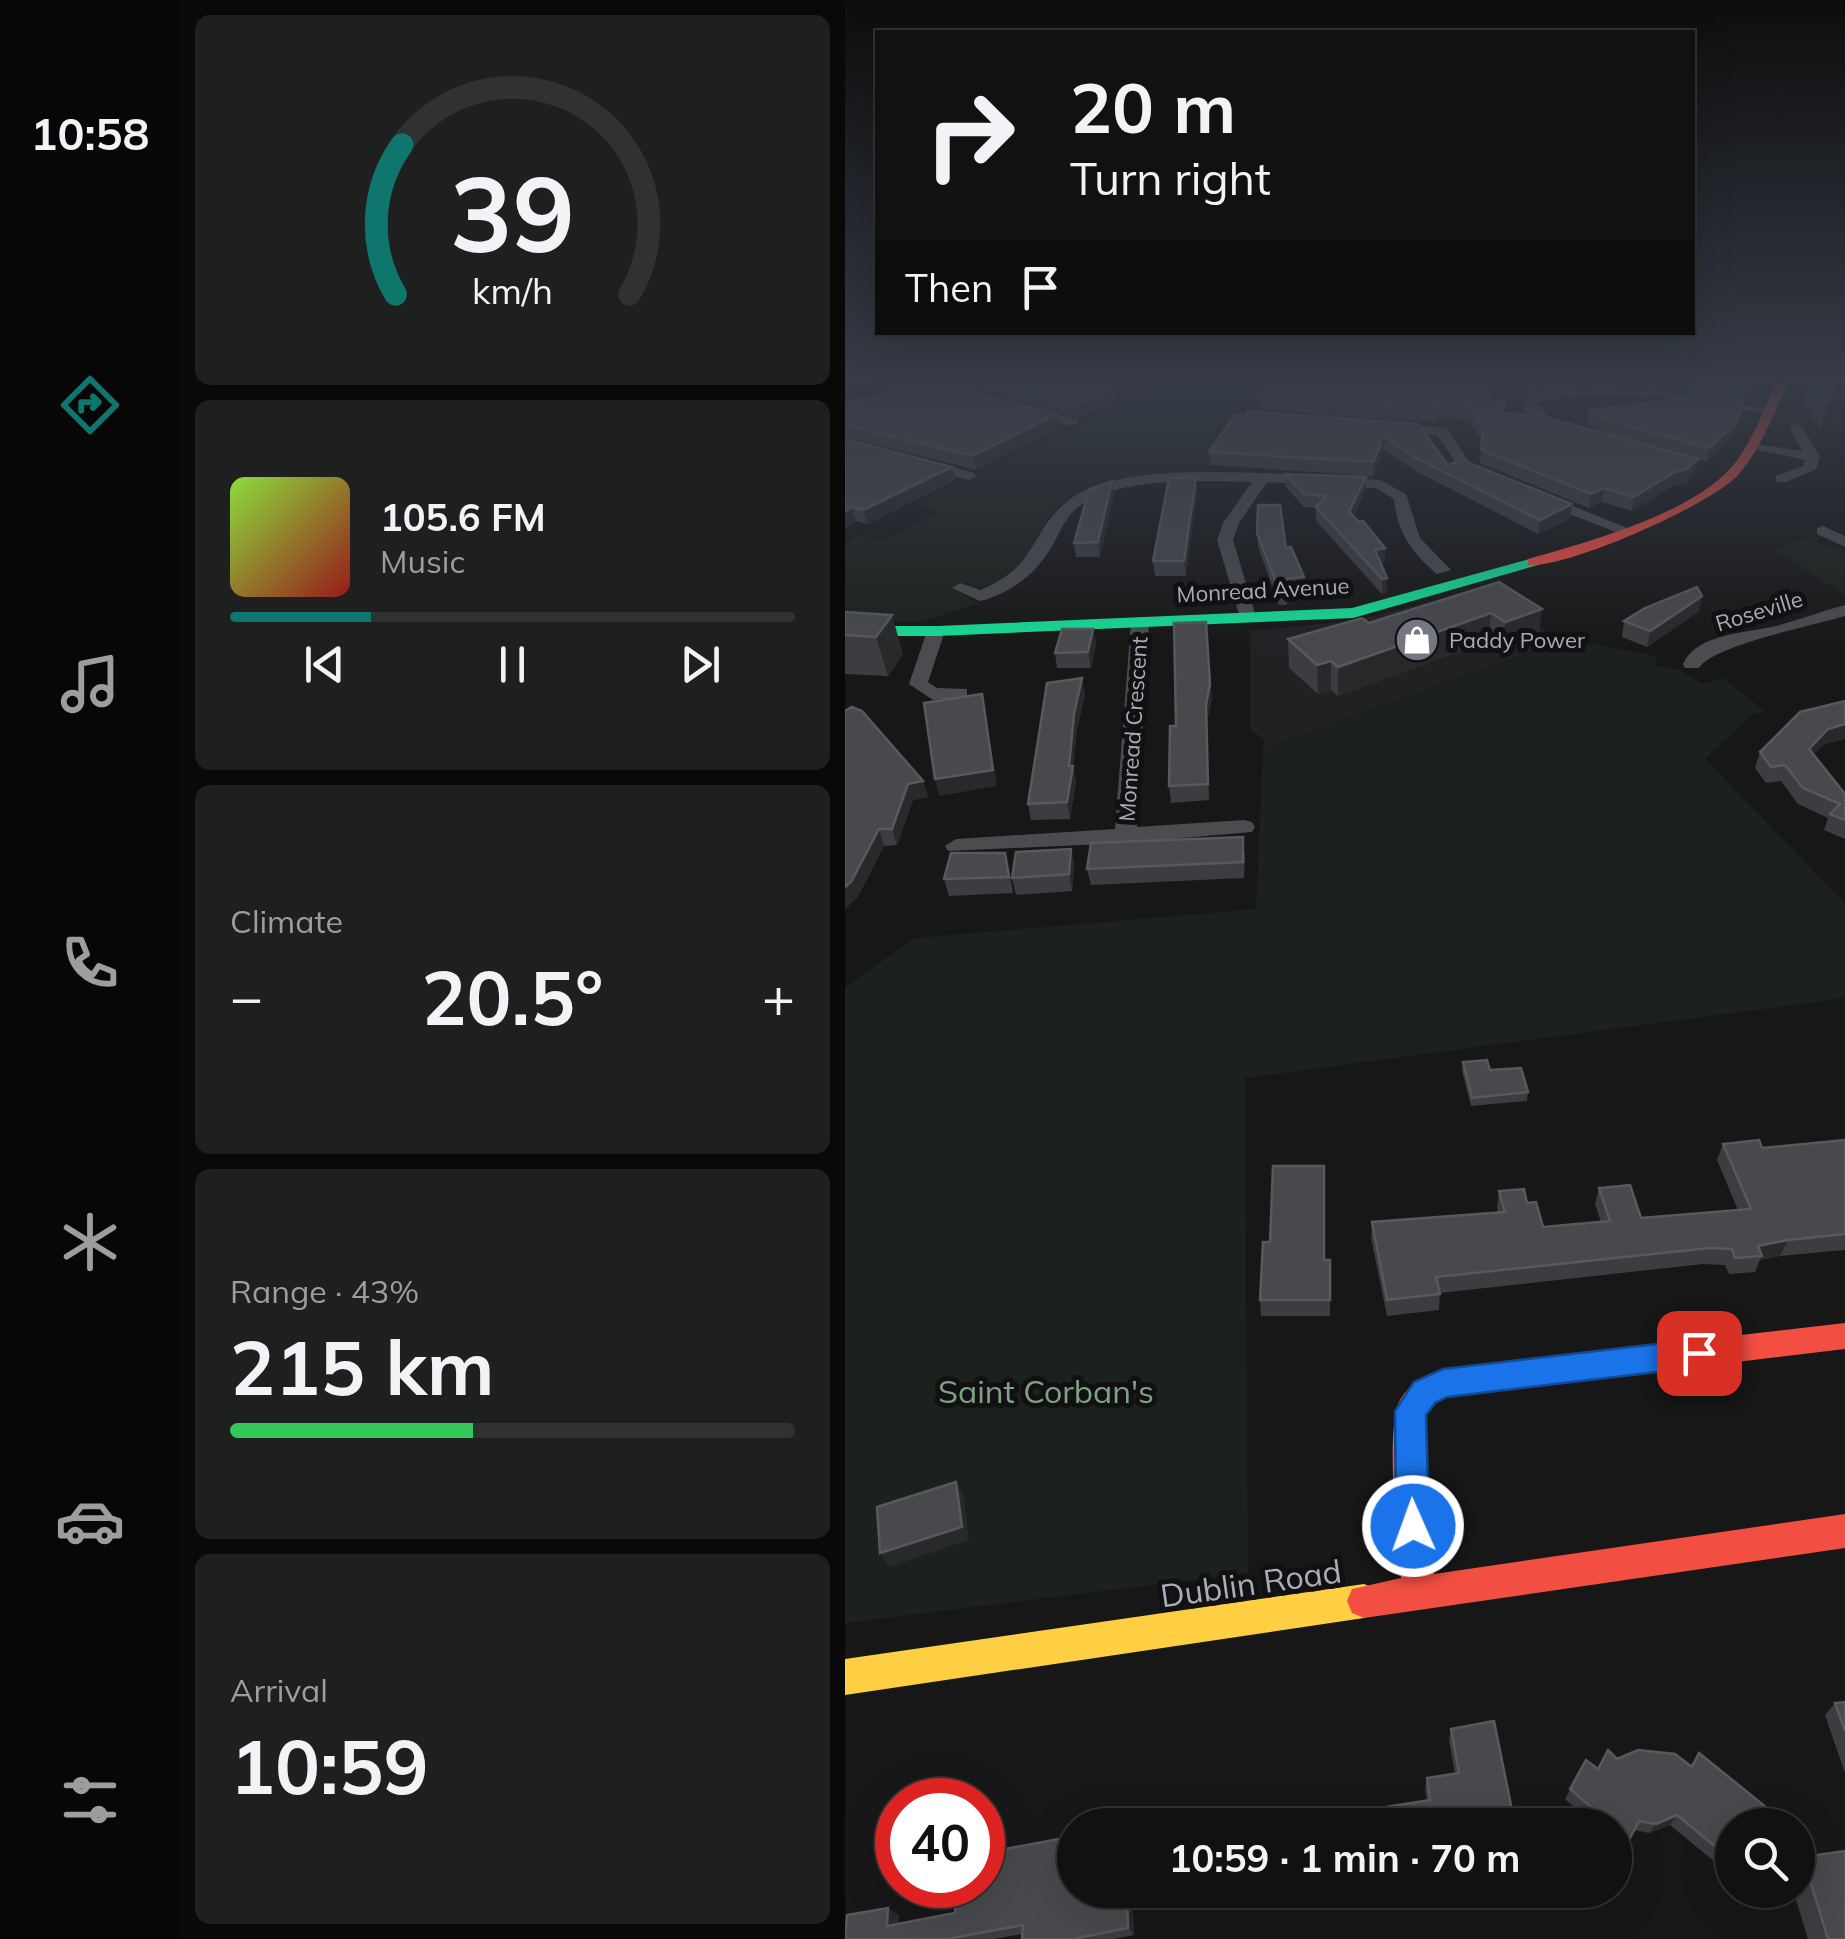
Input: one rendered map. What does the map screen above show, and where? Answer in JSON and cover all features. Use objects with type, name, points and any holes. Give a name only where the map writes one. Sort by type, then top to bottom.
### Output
[{"type":"street","points":[[956,472],[969,476]]},
{"type":"street","points":[[1477,472],[1501,484]]},
{"type":"street","name":"Monread Avenue","points":[[845,632],[1353,613],[1556,556],[1705,497],[1733,472]]},
{"type":"street","points":[[1781,479],[1799,472]]},
{"type":"street","points":[[961,588],[979,596],[1019,577],[1038,557],[1061,515],[1086,495],[1135,480],[1331,480],[1392,488],[1401,496],[1404,525],[1418,550],[1443,570]]},
{"type":"street","points":[[1247,617],[1225,540],[1231,523],[1261,480]]},
{"type":"street","points":[[1535,496],[1623,529]]},
{"type":"street","points":[[1823,531],[1845,542]]},
{"type":"street","name":"Roseville","points":[[1692,664],[1695,657],[1726,642],[1845,610]]},
{"type":"street","name":"Monread Crescent","points":[[1125,836],[1140,622]]},
{"type":"street","points":[[936,631],[919,684],[933,694],[959,694]]},
{"type":"street","name":"Monread Crescent","points":[[957,846],[1244,827]]},
{"type":"street","points":[[1419,1592],[1411,1506],[1411,1411],[1425,1393],[1443,1383],[1845,1336]]},
{"type":"street","name":"Dublin Road","points":[[845,1677],[1845,1530]]},
{"type":"shaded area","points":[[1479,590],[1562,641],[1263,749],[1264,739],[1250,730],[1250,631],[1352,621]]},
{"type":"green space","points":[[979,472],[1203,472],[1117,479],[1076,494],[1059,506],[1022,563],[1008,575],[994,583],[955,591],[979,603],[921,622],[845,619],[845,545],[858,534],[882,541],[938,512],[913,504]]},
{"type":"green space","points":[[1812,535],[1818,538],[1813,542],[1845,550],[1845,595],[1775,550]]},
{"type":"green space","name":"Saint Corban's","points":[[1571,634],[1581,642],[1657,656],[1654,665],[1679,670],[1702,683],[1723,678],[1765,711],[1753,714],[1705,759],[1845,903],[1845,998],[1245,1078],[1248,1573],[845,1623],[845,987],[915,938],[1256,909],[1263,749],[1561,642],[1558,638]]},
{"type":"building","points":[[845,472],[941,472],[863,510],[852,507],[845,511]]},
{"type":"building","points":[[1445,472],[1493,472],[1572,504],[1540,520]]},
{"type":"building","points":[[1537,472],[1674,472],[1634,497],[1604,488],[1591,494]]},
{"type":"building","points":[[1285,474],[1366,477],[1349,512],[1359,522],[1363,521],[1385,548],[1375,550],[1387,578],[1382,579],[1316,507],[1326,496],[1304,494]]},
{"type":"building","points":[[1196,477],[1184,561],[1153,561],[1169,478]]},
{"type":"building","points":[[1112,481],[1098,542],[1074,543],[1089,490]]},
{"type":"building","points":[[1258,505],[1280,505],[1286,548],[1291,547],[1304,577],[1286,579],[1286,590],[1279,590],[1257,533]]},
{"type":"building","points":[[1499,582],[1542,609],[1505,622],[1491,613],[1338,667],[1331,661],[1317,665],[1288,639],[1362,618],[1369,623]]},
{"type":"building","points":[[1697,587],[1702,596],[1650,631],[1624,621],[1645,608]]},
{"type":"building","points":[[845,612],[892,615],[876,637],[845,635]]},
{"type":"building","points":[[1206,622],[1210,684],[1206,705],[1208,784],[1169,786],[1170,726],[1176,726],[1174,623]]},
{"type":"building","points":[[1062,629],[1093,629],[1088,652],[1055,653]]},
{"type":"building","points":[[1082,678],[1074,714],[1069,766],[1073,766],[1067,802],[1028,804],[1047,683]]},
{"type":"building","points":[[982,694],[993,770],[935,779],[924,703]]},
{"type":"building","points":[[1845,701],[1845,724],[1828,729],[1809,749],[1845,794],[1845,820],[1830,814],[1840,804],[1803,788],[1785,765],[1771,767],[1760,752],[1800,712]]},
{"type":"building","points":[[852,707],[862,711],[923,781],[908,784],[892,829],[879,829],[845,887],[845,711]]},
{"type":"building","points":[[1243,837],[1243,862],[1087,869],[1091,843]]},
{"type":"building","points":[[1071,849],[1069,874],[1012,878],[1016,852]]},
{"type":"building","points":[[951,853],[1005,853],[1009,877],[944,879]]},
{"type":"building","points":[[1487,1060],[1490,1070],[1521,1068],[1528,1092],[1472,1098],[1463,1062]]},
{"type":"building","points":[[1759,1140],[1762,1148],[1845,1140],[1845,1234],[1758,1246],[1762,1256],[1735,1258],[1732,1249],[1709,1248],[1436,1277],[1440,1294],[1387,1300],[1372,1222],[1505,1212],[1499,1191],[1524,1189],[1527,1203],[1536,1202],[1543,1227],[1610,1221],[1599,1188],[1630,1185],[1641,1218],[1751,1209],[1723,1144]]},
{"type":"building","points":[[1273,1166],[1324,1166],[1324,1260],[1330,1260],[1330,1300],[1260,1300],[1263,1242],[1270,1242]]},
{"type":"building","points":[[956,1482],[962,1527],[880,1553],[877,1507]]},
{"type":"building","points":[[1845,1702],[1845,1731],[1835,1703]]},
{"type":"building","points":[[1494,1721],[1512,1808],[1386,1808],[1430,1800],[1427,1778],[1459,1773],[1451,1729]]},
{"type":"building","points":[[1608,1750],[1617,1759],[1638,1750],[1675,1754],[1692,1767],[1699,1753],[1767,1808],[1715,1808],[1715,1846],[1677,1815],[1656,1824],[1639,1821],[1632,1834],[1632,1808],[1592,1808],[1570,1789],[1586,1760],[1598,1769]]},
{"type":"building","points":[[1057,1839],[1057,1908],[1127,1908],[1128,1928],[1073,1939],[1022,1939],[1023,1925],[947,1939],[845,1939],[847,1915],[888,1908],[887,1926],[955,1913],[955,1908],[1005,1908],[1005,1849]]},
{"type":"building","points":[[1845,1851],[1845,1939],[1828,1939],[1815,1896],[1815,1855]]},
{"type":"traffic: fast","points":[[845,631],[938,631],[1353,613],[1533,562]]},
{"type":"traffic: slow","points":[[845,1677],[1364,1601]]},
{"type":"traffic: jam","points":[[1533,562],[1666,514],[1715,488],[1733,472]]},
{"type":"traffic: jam","points":[[1419,1592],[1410,1506],[1411,1411],[1424,1393],[1443,1383],[1845,1336]]},
{"type":"traffic: jam","points":[[1364,1601],[1845,1531]]},
{"type":"place","name":"Paddy Power","points":[[1417,640]]},
{"type":"route","points":[[1413,1526],[1411,1411],[1425,1393],[1443,1383],[1699,1353]]}]
